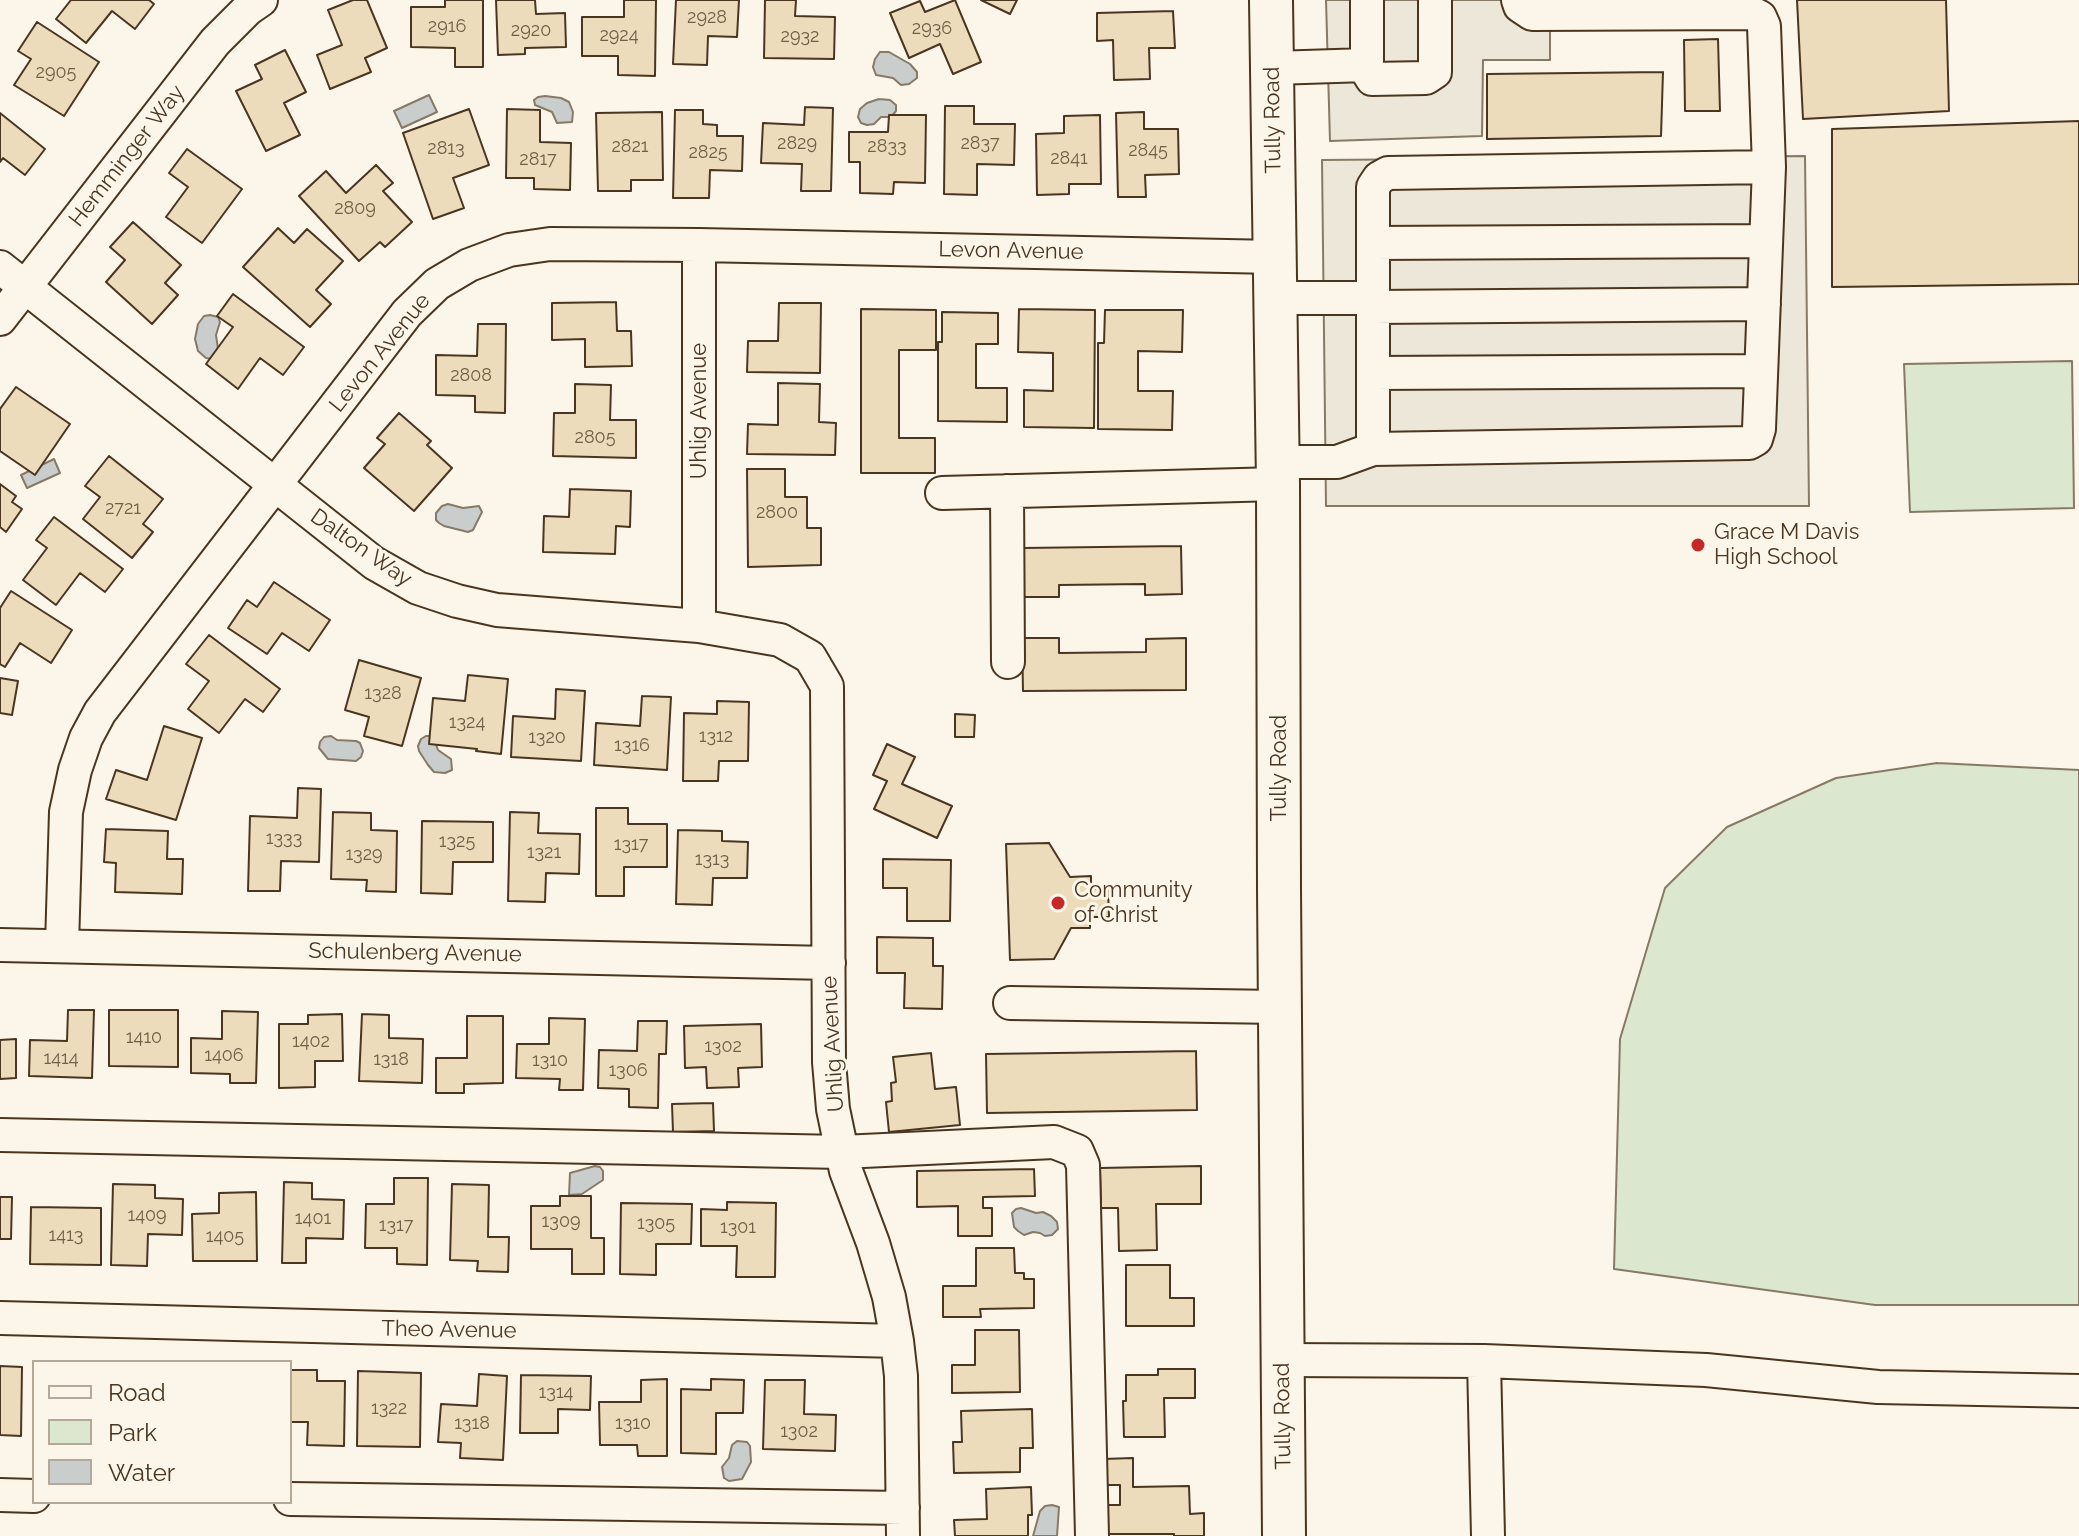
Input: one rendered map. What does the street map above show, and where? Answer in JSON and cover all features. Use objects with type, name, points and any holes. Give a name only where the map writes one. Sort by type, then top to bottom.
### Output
[{"type":"main road","name":"Tully Road","points":[[1271,0],[1278,473],[1284,1536]]},
{"type":"street","name":"Hemminger Way","points":[[0,319],[215,42],[261,0]]},
{"type":"street","points":[[1367,0],[1367,71],[1372,79],[1426,78],[1435,72],[1435,0]]},
{"type":"street","points":[[942,493],[1278,473],[1337,462],[1373,449],[1749,443],[1756,439],[1759,429],[1769,167],[1764,26],[1760,17],[1752,13],[1532,14],[1520,6],[1518,0]]},
{"type":"street","points":[[1273,68],[1367,65]]},
{"type":"street","points":[[1373,449],[1373,187],[1379,178],[1388,173],[1769,167]]},
{"type":"street","points":[[1373,243],[1766,241]]},
{"type":"street","name":"Levon Avenue","points":[[62,945],[66,812],[75,770],[86,738],[100,712],[407,313],[437,284],[469,265],[509,250],[550,244],[1275,257]]},
{"type":"street","name":"Uhlig Avenue","points":[[699,245],[699,626]]},
{"type":"street","name":"Dalton Way","points":[[0,267],[374,563],[418,588],[497,610],[699,626],[780,640],[810,657],[827,686]]},
{"type":"street","points":[[1276,298],[1373,302],[1764,304]]},
{"type":"street","points":[[1373,373],[1761,371]]},
{"type":"street","points":[[1007,491],[1008,662]]},
{"type":"street","name":"Uhlig Avenue","points":[[827,686],[829,1062],[833,1109],[846,1171],[889,1297],[897,1341],[901,1376],[903,1522]]},
{"type":"street","name":"Schulenberg Avenue","points":[[0,945],[829,963]]},
{"type":"street","points":[[1010,1003],[1280,1007]]},
{"type":"street","points":[[0,1135],[842,1152],[1054,1142],[1077,1151],[1083,1165],[1092,1536]]},
{"type":"street","name":"Theo Avenue","points":[[0,1318],[897,1341]]},
{"type":"street","points":[[1283,1360],[1484,1361],[1706,1370],[1878,1387],[2079,1391]]},
{"type":"street","points":[[1484,1361],[1488,1536]]},
{"type":"street","points":[[0,1495],[32,1496]]},
{"type":"street","points":[[292,1499],[903,1522]]},
{"type":"green space","points":[[2072,361],[2074,508],[1910,512],[1904,364]]},
{"type":"green space","points":[[1937,763],[2079,770],[2079,1305],[1875,1305],[1614,1269],[1620,1039],[1665,888],[1727,827],[1836,778]]},
{"type":"shaded area","points":[[1326,0],[1550,0],[1550,60],[1483,60],[1482,136],[1330,141]]},
{"type":"shaded area","points":[[1805,156],[1809,506],[1326,506],[1322,160]]},
{"type":"water","points":[[880,52],[889,52],[910,64],[917,72],[917,78],[901,85],[893,78],[876,75],[873,67]]},
{"type":"water","points":[[429,95],[437,112],[402,128],[394,111]]},
{"type":"water","points":[[545,96],[569,102],[573,112],[572,122],[557,123],[552,112],[535,105],[534,100]]},
{"type":"water","points":[[879,99],[890,100],[896,105],[896,111],[891,117],[881,117],[874,124],[861,123],[858,117],[860,109]]},
{"type":"water","points":[[204,316],[218,317],[220,322],[216,335],[218,349],[212,359],[198,351],[195,339],[198,324]]},
{"type":"water","points":[[54,459],[60,473],[27,488],[21,475]]},
{"type":"water","points":[[448,504],[463,508],[479,506],[482,512],[473,530],[468,532],[444,526],[436,520],[436,513]]},
{"type":"water","points":[[331,736],[337,740],[360,743],[363,751],[361,757],[356,761],[328,759],[319,748],[324,737]]},
{"type":"water","points":[[426,736],[431,736],[438,750],[451,759],[452,770],[434,772],[428,765],[418,746]]},
{"type":"water","points":[[595,1166],[603,1171],[603,1180],[582,1194],[569,1195],[570,1173]]},
{"type":"water","points":[[1021,1208],[1051,1216],[1057,1222],[1058,1229],[1052,1235],[1033,1232],[1024,1235],[1014,1227],[1012,1213]]},
{"type":"water","points":[[737,1441],[747,1442],[750,1446],[751,1462],[742,1479],[729,1481],[724,1478],[722,1467]]},
{"type":"water","points":[[1052,1505],[1059,1507],[1057,1536],[1033,1536],[1040,1511]]},
{"type":"building","points":[[71,0],[149,0],[154,4],[135,29],[112,11],[86,43],[56,19]]},
{"type":"building","points":[[353,0],[367,0],[387,48],[365,58],[371,72],[330,89],[317,55],[342,45],[328,10]]},
{"type":"building","points":[[445,0],[483,0],[483,67],[455,67],[455,48],[411,47],[411,7],[445,7]]},
{"type":"building","points":[[496,0],[535,0],[536,14],[565,13],[566,47],[525,48],[525,54],[498,55]]},
{"type":"building","points":[[624,0],[656,0],[655,76],[618,75],[618,56],[582,56],[582,17],[624,17]]},
{"type":"building","points":[[676,0],[739,0],[737,37],[708,36],[707,65],[673,64]]},
{"type":"building","points":[[765,0],[796,0],[795,16],[835,17],[834,59],[764,58]]},
{"type":"building","points":[[955,0],[981,62],[953,74],[940,44],[909,58],[890,13],[920,1],[925,12]]},
{"type":"building","points":[[981,0],[1017,0],[1010,14]]},
{"type":"building","points":[[1797,0],[1946,0],[1949,111],[1803,119]]},
{"type":"building","points":[[1173,11],[1175,48],[1149,48],[1150,79],[1114,80],[1113,40],[1097,41],[1097,13]]},
{"type":"building","points":[[37,22],[99,62],[64,116],[14,85],[31,59],[18,51]]},
{"type":"building","points":[[1718,39],[1720,111],[1685,111],[1684,40]]},
{"type":"building","points":[[285,50],[306,92],[284,103],[300,135],[266,151],[236,91],[262,79],[255,65]]},
{"type":"building","points":[[1663,72],[1661,136],[1487,139],[1487,74]]},
{"type":"building","points":[[945,106],[974,106],[974,124],[1015,124],[1014,165],[977,164],[977,195],[944,194]]},
{"type":"building","points":[[805,107],[833,108],[831,191],[801,191],[802,164],[761,163],[763,123],[804,125]]},
{"type":"building","points":[[469,109],[489,165],[453,178],[464,208],[433,219],[403,133]]},
{"type":"building","points":[[507,109],[540,110],[540,142],[571,143],[570,190],[534,189],[534,178],[506,178]]},
{"type":"building","points":[[675,110],[703,110],[703,124],[717,125],[717,136],[743,136],[742,171],[710,170],[709,198],[673,198]]},
{"type":"building","points":[[662,112],[663,180],[631,180],[631,191],[598,191],[596,113]]},
{"type":"building","points":[[1144,112],[1144,129],[1178,129],[1179,174],[1145,175],[1146,197],[1118,197],[1116,113]]},
{"type":"building","points":[[0,113],[45,149],[25,175],[3,158],[0,162]]},
{"type":"building","points":[[889,115],[926,115],[925,183],[894,182],[893,194],[860,193],[860,162],[849,162],[849,132],[888,132]]},
{"type":"building","points":[[1100,115],[1101,184],[1069,184],[1069,194],[1037,195],[1036,134],[1064,133],[1064,116]]},
{"type":"building","points":[[2079,121],[2079,284],[1832,287],[1832,129]]},
{"type":"building","points":[[187,149],[242,189],[202,243],[166,217],[188,187],[169,173]]},
{"type":"building","points":[[376,165],[393,183],[383,191],[412,222],[385,247],[380,242],[359,261],[299,196],[326,171],[346,193]]},
{"type":"building","points":[[133,222],[181,265],[165,283],[178,295],[152,324],[106,282],[125,260],[110,247]]},
{"type":"building","points":[[278,228],[294,243],[307,229],[343,261],[316,290],[331,304],[310,327],[243,267]]},
{"type":"building","points":[[233,294],[304,347],[283,375],[260,358],[238,389],[206,364],[233,327],[217,316]]},
{"type":"building","points":[[616,302],[617,331],[631,331],[632,366],[585,367],[585,339],[552,340],[552,303]]},
{"type":"building","points":[[779,303],[821,303],[820,373],[747,372],[748,341],[778,341]]},
{"type":"building","points":[[861,309],[936,310],[936,350],[899,350],[899,438],[935,438],[935,473],[861,473]]},
{"type":"building","points":[[1019,309],[1095,310],[1094,428],[1024,427],[1024,390],[1053,391],[1053,353],[1018,352]]},
{"type":"building","points":[[1105,310],[1183,310],[1182,352],[1138,351],[1138,391],[1173,391],[1172,430],[1098,429],[1098,343],[1104,343]]},
{"type":"building","points":[[942,312],[998,313],[998,344],[976,344],[976,388],[1007,388],[1007,422],[938,421],[938,342],[942,342]]},
{"type":"building","points":[[478,324],[506,324],[505,413],[475,412],[475,396],[436,395],[436,355],[477,356]]},
{"type":"building","points":[[778,383],[820,384],[819,422],[836,423],[835,455],[747,454],[748,424],[778,425]]},
{"type":"building","points":[[575,384],[611,385],[610,420],[636,420],[636,458],[553,456],[554,413],[575,413]]},
{"type":"building","points":[[16,387],[70,424],[35,475],[0,451],[0,409]]},
{"type":"building","points":[[399,413],[431,441],[427,445],[452,468],[414,511],[364,468],[385,444],[377,438]]},
{"type":"building","points":[[109,456],[163,499],[143,524],[153,532],[132,558],[83,519],[100,497],[85,486]]},
{"type":"building","points":[[747,469],[785,469],[785,497],[807,497],[807,528],[821,528],[821,565],[748,567]]},
{"type":"building","points":[[0,484],[16,496],[12,502],[22,509],[6,532],[0,527]]},
{"type":"building","points":[[570,489],[631,491],[630,527],[616,526],[615,554],[543,552],[544,516],[569,517]]},
{"type":"building","points":[[54,517],[123,569],[105,592],[80,573],[56,605],[23,580],[47,548],[36,540]]},
{"type":"building","points":[[1181,546],[1182,594],[1145,595],[1145,584],[1059,585],[1059,597],[1022,597],[1022,548]]},
{"type":"building","points":[[274,582],[330,620],[309,651],[282,633],[267,654],[228,628],[247,600],[257,607]]},
{"type":"building","points":[[11,591],[72,630],[51,663],[20,643],[5,667],[0,664],[0,608]]},
{"type":"building","points":[[209,635],[280,689],[263,712],[245,699],[219,733],[188,709],[209,681],[186,664]]},
{"type":"building","points":[[1022,638],[1059,638],[1059,653],[1146,652],[1146,639],[1186,638],[1186,690],[1023,691]]},
{"type":"building","points":[[359,660],[421,678],[402,746],[364,736],[369,717],[345,710]]},
{"type":"building","points":[[468,675],[508,679],[501,754],[429,744],[433,698],[465,701]]},
{"type":"building","points":[[0,678],[18,681],[12,715],[0,713]]},
{"type":"building","points":[[556,689],[585,691],[581,761],[511,757],[513,716],[555,719]]},
{"type":"building","points":[[642,696],[671,697],[667,770],[594,765],[596,723],[640,726]]},
{"type":"building","points":[[717,701],[749,702],[748,761],[719,761],[718,781],[683,781],[684,713],[717,714]]},
{"type":"building","points":[[955,714],[975,715],[974,737],[955,737]]},
{"type":"building","points":[[164,726],[202,738],[176,820],[106,799],[116,770],[147,780]]},
{"type":"building","points":[[887,744],[915,757],[902,784],[952,806],[937,838],[874,809],[887,781],[873,775]]},
{"type":"building","points":[[298,788],[321,789],[319,862],[281,861],[280,891],[248,891],[250,816],[297,818]]},
{"type":"building","points":[[596,808],[628,808],[628,824],[667,824],[667,867],[624,867],[624,896],[596,896]]},
{"type":"building","points":[[333,812],[371,813],[371,830],[397,831],[396,892],[366,891],[367,880],[331,879]]},
{"type":"building","points":[[510,812],[539,813],[538,833],[580,834],[579,874],[546,873],[545,902],[508,901]]},
{"type":"building","points":[[422,821],[493,822],[493,862],[453,862],[452,894],[421,893]]},
{"type":"building","points":[[106,829],[168,831],[167,859],[183,859],[182,894],[115,892],[116,863],[104,862]]},
{"type":"building","points":[[678,830],[722,831],[722,841],[748,842],[747,878],[713,878],[712,905],[676,904]]},
{"type":"building","name":"Community of Christ","points":[[1049,843],[1070,877],[1091,876],[1091,889],[1108,888],[1109,917],[1090,917],[1090,928],[1071,928],[1054,959],[1010,960],[1006,844]]},
{"type":"building","points":[[883,859],[951,860],[950,921],[907,921],[907,888],[883,888]]},
{"type":"building","points":[[877,937],[933,938],[933,966],[943,966],[942,1009],[904,1008],[905,973],[877,973]]},
{"type":"building","points":[[68,1010],[94,1010],[92,1078],[29,1076],[30,1040],[67,1041]]},
{"type":"building","points":[[109,1010],[178,1010],[178,1067],[109,1066]]},
{"type":"building","points":[[222,1011],[258,1012],[256,1083],[230,1083],[230,1074],[191,1073],[191,1038],[222,1039]]},
{"type":"building","points":[[342,1014],[343,1061],[315,1061],[315,1087],[279,1088],[279,1024],[308,1024],[308,1015]]},
{"type":"building","points":[[362,1014],[389,1015],[389,1038],[423,1039],[422,1083],[359,1081]]},
{"type":"building","points":[[467,1016],[503,1016],[503,1083],[464,1084],[464,1093],[436,1093],[436,1058],[467,1058]]},
{"type":"building","points":[[549,1018],[585,1019],[583,1090],[559,1090],[560,1079],[516,1078],[517,1044],[549,1044]]},
{"type":"building","points":[[638,1021],[667,1021],[666,1054],[659,1054],[658,1108],[629,1107],[629,1089],[598,1088],[599,1050],[637,1051]]},
{"type":"building","points":[[761,1024],[762,1067],[738,1068],[739,1087],[707,1088],[706,1067],[685,1068],[684,1026]]},
{"type":"building","points":[[16,1039],[16,1078],[0,1079],[0,1040]]},
{"type":"building","points":[[1196,1051],[1197,1110],[987,1113],[986,1054]]},
{"type":"building","points":[[931,1053],[935,1089],[956,1087],[960,1125],[889,1132],[886,1102],[892,1101],[891,1083],[896,1082],[893,1057]]},
{"type":"building","points":[[713,1103],[714,1131],[673,1132],[672,1104]]},
{"type":"building","points":[[1201,1166],[1201,1204],[1156,1204],[1157,1250],[1119,1251],[1118,1208],[1101,1208],[1100,1168]]},
{"type":"building","points":[[1034,1169],[1035,1196],[983,1197],[983,1208],[992,1208],[992,1236],[958,1236],[958,1206],[917,1207],[917,1171]]},
{"type":"building","points":[[394,1178],[428,1178],[427,1265],[397,1264],[397,1248],[365,1248],[366,1204],[394,1204]]},
{"type":"building","points":[[284,1182],[312,1183],[312,1199],[344,1200],[343,1239],[306,1238],[306,1263],[282,1263]]},
{"type":"building","points":[[113,1184],[155,1185],[155,1198],[183,1199],[182,1235],[148,1234],[147,1266],[111,1265]]},
{"type":"building","points":[[452,1184],[489,1185],[488,1237],[509,1237],[508,1272],[477,1271],[478,1261],[450,1260]]},
{"type":"building","points":[[256,1192],[257,1261],[193,1261],[192,1214],[219,1213],[219,1193]]},
{"type":"building","points":[[560,1196],[591,1196],[591,1238],[604,1238],[604,1274],[572,1274],[572,1249],[531,1249],[531,1206],[560,1206]]},
{"type":"building","points":[[0,1197],[12,1197],[11,1239],[0,1239]]},
{"type":"building","points":[[727,1202],[776,1203],[775,1277],[736,1277],[737,1246],[701,1246],[701,1209],[727,1210]]},
{"type":"building","points":[[621,1203],[692,1204],[691,1244],[656,1244],[656,1275],[620,1274]]},
{"type":"building","points":[[31,1207],[101,1208],[101,1265],[30,1264]]},
{"type":"building","points":[[976,1248],[1014,1248],[1015,1273],[1024,1273],[1024,1279],[1034,1279],[1034,1308],[980,1309],[981,1317],[943,1317],[943,1286],[976,1286]]},
{"type":"building","points":[[1126,1265],[1170,1265],[1170,1298],[1194,1298],[1194,1326],[1126,1326]]},
{"type":"building","points":[[975,1330],[1019,1330],[1020,1392],[952,1393],[952,1365],[975,1365]]},
{"type":"building","points":[[0,1366],[22,1367],[21,1436],[0,1435]]},
{"type":"building","points":[[1158,1369],[1195,1369],[1195,1398],[1164,1398],[1165,1437],[1124,1437],[1126,1375],[1158,1375]]},
{"type":"building","points":[[292,1370],[317,1370],[317,1381],[345,1381],[344,1446],[307,1445],[308,1422],[292,1422]]},
{"type":"building","points":[[358,1371],[421,1373],[420,1447],[357,1446]]},
{"type":"building","points":[[479,1374],[507,1376],[503,1460],[460,1458],[461,1443],[438,1442],[441,1404],[477,1406]]},
{"type":"building","points":[[521,1375],[591,1376],[590,1410],[558,1409],[558,1433],[520,1433]]},
{"type":"building","points":[[667,1379],[667,1456],[638,1456],[637,1445],[600,1445],[599,1402],[641,1402],[641,1380]]},
{"type":"building","points":[[711,1379],[744,1380],[743,1413],[716,1413],[716,1454],[681,1453],[681,1389],[711,1390]]},
{"type":"building","points":[[765,1380],[805,1380],[804,1414],[836,1415],[835,1451],[763,1449]]},
{"type":"building","points":[[1032,1409],[1033,1448],[1020,1448],[1020,1472],[954,1473],[953,1442],[962,1442],[961,1411]]},
{"type":"building","points":[[1133,1458],[1133,1487],[1189,1486],[1190,1514],[1204,1513],[1204,1536],[1104,1534],[1104,1505],[1120,1505],[1120,1485],[1103,1485],[1103,1459]]},
{"type":"building","points":[[1031,1487],[1032,1515],[1028,1515],[1028,1536],[955,1536],[954,1520],[987,1519],[986,1489]]},
{"type":"place","name":"Grace M Davis High School","points":[[1698,545]]},
{"type":"place","name":"Community of Christ","points":[[1058,903]]}]
